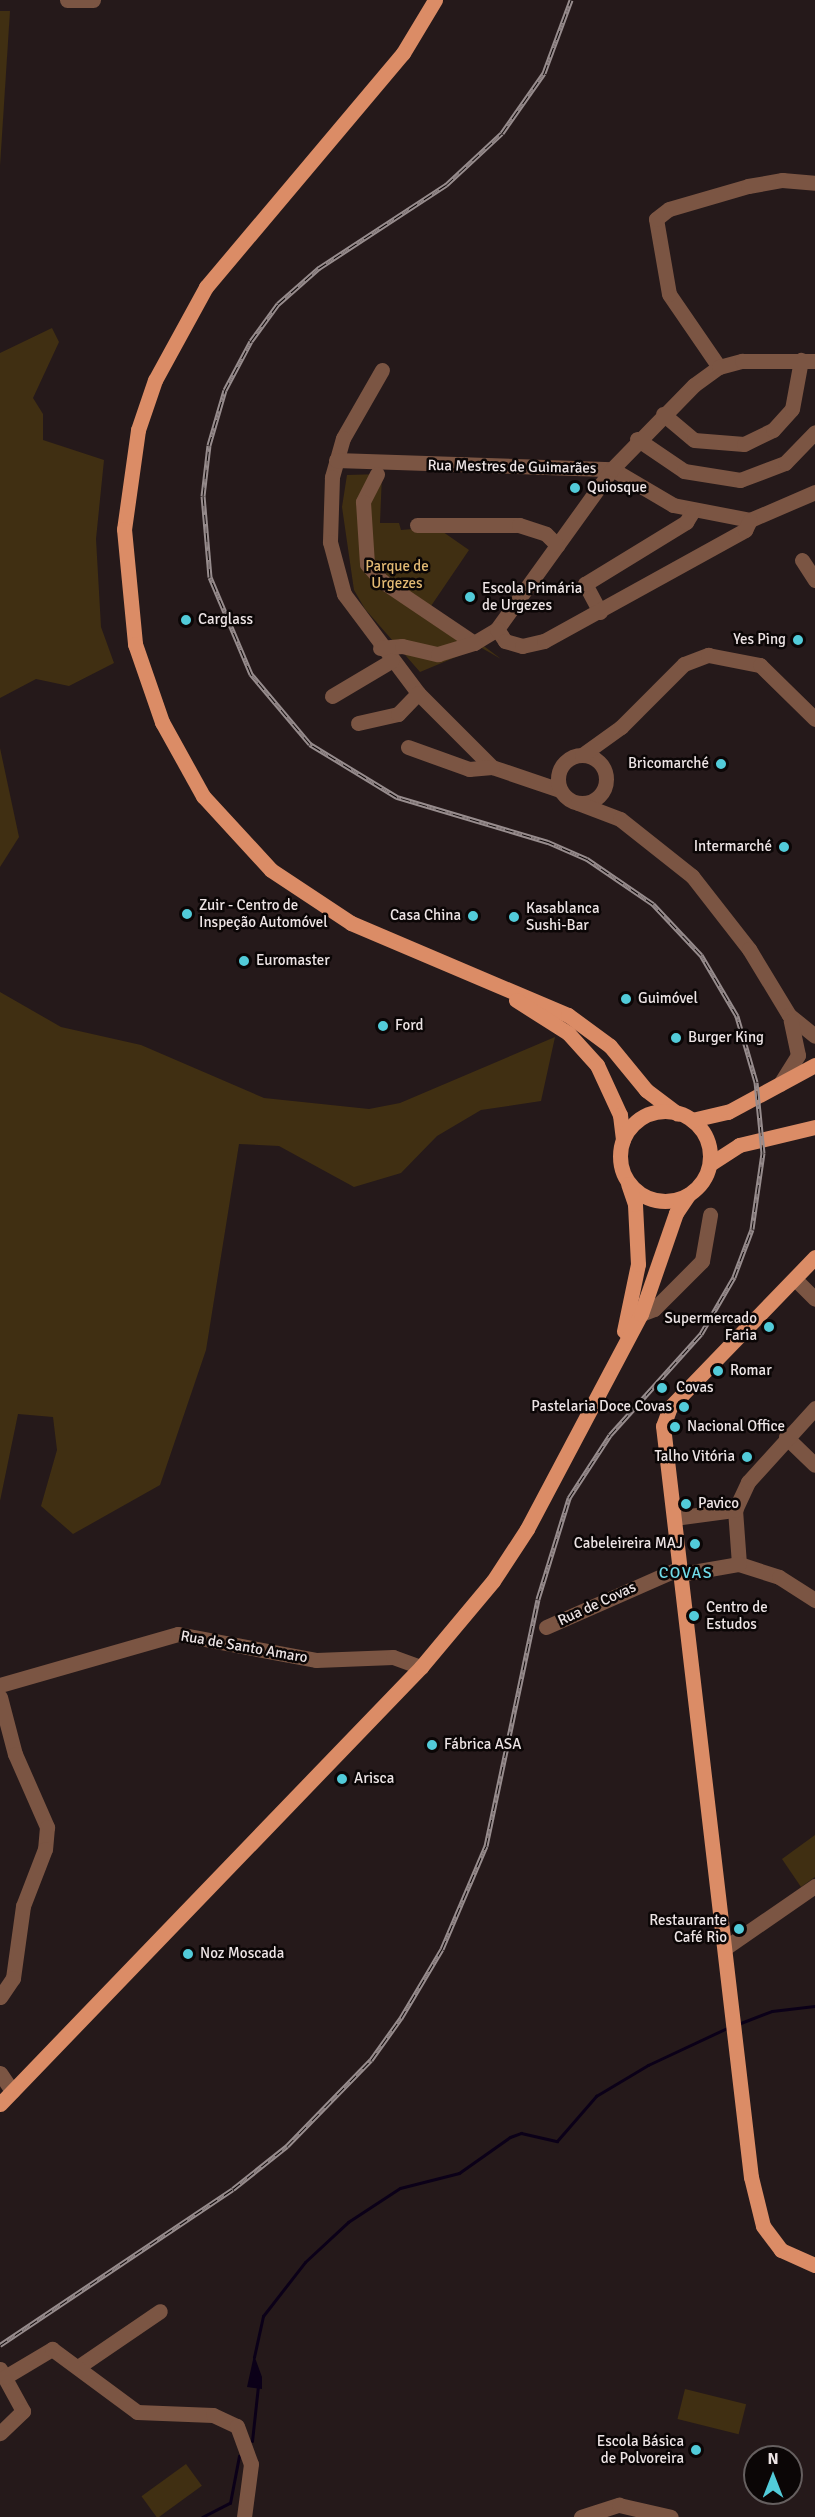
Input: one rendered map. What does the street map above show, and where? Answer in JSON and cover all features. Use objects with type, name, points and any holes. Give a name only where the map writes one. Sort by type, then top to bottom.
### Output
[{"type":"main road","points":[[435,0],[403,53],[190,311],[138,430],[128,478],[124,562],[145,678],[181,759],[216,815],[271,870],[312,901],[471,976],[584,1025],[610,1046],[646,1090],[677,1113],[692,1120],[707,1140],[710,1164]]},
{"type":"main road","points":[[471,976],[553,1021],[584,1048],[608,1082],[623,1141],[626,1179],[635,1204],[638,1264],[629,1315],[609,1374]]},
{"type":"main road","points":[[692,1120],[720,1115],[815,1065]]},
{"type":"main road","points":[[623,1141],[645,1117],[677,1113]]},
{"type":"main road","points":[[0,2104],[422,1667],[513,1553],[641,1314],[676,1212],[710,1164],[739,1145],[815,1127]]},
{"type":"main road","points":[[626,1179],[647,1198],[660,1201],[688,1195]]},
{"type":"main road","points":[[815,1257],[670,1407],[663,1426],[756,2205],[763,2226],[781,2250],[815,2265]]},
{"type":"street","points":[[67,0],[93,0]]},
{"type":"street","points":[[718,367],[669,294],[656,219],[669,209],[748,186],[782,180],[815,183]]},
{"type":"street","points":[[380,648],[402,645],[438,654],[474,643],[497,629],[612,469],[637,439],[663,414],[718,367],[742,361],[808,361],[792,410],[774,430],[744,444],[694,440],[663,414]]},
{"type":"street","points":[[382,370],[356,411],[336,460],[329,500],[333,562],[344,594],[380,648],[418,693],[492,767]]},
{"type":"street","points":[[637,439],[684,471],[740,480],[785,463],[815,432]]},
{"type":"street","name":"Rua Mestres de Guimarães","points":[[336,460],[612,469],[633,486],[693,511],[750,520]]},
{"type":"street","points":[[377,474],[363,502],[367,564],[382,581],[474,643]]},
{"type":"street","points":[[497,629],[505,641],[522,646],[600,612],[746,530],[750,520],[815,492]]},
{"type":"street","points":[[600,612],[585,584],[686,522],[693,511]]},
{"type":"street","points":[[417,525],[519,525],[546,534],[557,544]]},
{"type":"street","points":[[802,560],[815,580]]},
{"type":"street","points":[[528,779],[560,768],[582,755],[621,727],[684,664],[708,655],[760,665],[815,719]]},
{"type":"street","points":[[333,696],[391,661]]},
{"type":"street","points":[[358,723],[398,714],[418,693]]},
{"type":"street","points":[[620,819],[605,785],[602,766],[621,727]]},
{"type":"street","points":[[408,747],[469,769],[492,767],[528,779],[560,790],[578,803],[620,819],[705,891],[789,1015],[815,1036]]},
{"type":"street","points":[[582,755],[602,766]]},
{"type":"street","points":[[560,768],[560,790]]},
{"type":"street","points":[[578,803],[594,800],[605,785]]},
{"type":"street","points":[[780,1084],[798,1055],[789,1015]]},
{"type":"street","points":[[641,1314],[654,1309],[702,1261],[710,1215]]},
{"type":"street","points":[[795,1279],[815,1299]]},
{"type":"street","points":[[815,1408],[759,1466],[735,1510],[739,1564],[779,1577],[815,1600]]},
{"type":"street","points":[[786,1437],[815,1465]]},
{"type":"street","points":[[674,1518],[735,1510]]},
{"type":"street","name":"Rua de Covas","points":[[546,1628],[680,1571],[739,1564]]},
{"type":"street","name":"Rua de Santo Amaro","points":[[0,1685],[178,1634],[316,1660],[393,1657],[422,1667]]},
{"type":"street","points":[[0,1696],[15,1754],[47,1827],[45,1849],[23,1906],[13,1978],[0,1998]]},
{"type":"street","points":[[724,1948],[815,1886]]},
{"type":"street","points":[[0,2073],[12,2091]]},
{"type":"street","points":[[78,2367],[160,2311]]},
{"type":"street","points":[[0,2433],[23,2411],[2,2372],[47,2349],[78,2367],[137,2412],[213,2415],[237,2426],[251,2463],[244,2517]]},
{"type":"street","points":[[581,2517],[619,2505],[671,2517]]},
{"type":"green space","points":[[0,11],[10,11],[0,166]]},
{"type":"green space","points":[[52,328],[59,342],[33,398],[43,414],[43,440],[104,460],[96,539],[101,627],[114,663],[69,686],[36,679],[0,698],[0,353]]},
{"type":"green space","name":"Parque de Urgezes","points":[[382,474],[380,523],[399,523],[401,530],[436,527],[469,550],[431,606],[501,659],[480,647],[420,672],[365,609],[354,590],[342,507],[347,475]]},
{"type":"green space","points":[[0,748],[19,837],[0,867]]},
{"type":"green space","points":[[0,992],[61,1027],[141,1045],[264,1098],[369,1109],[400,1103],[555,1037],[541,1101],[481,1110],[437,1136],[401,1173],[354,1187],[279,1146],[239,1144],[206,1350],[160,1485],[73,1534],[41,1506],[57,1450],[53,1417],[18,1414],[0,1501]]},
{"type":"green space","points":[[815,1835],[815,1877],[801,1887],[782,1859]]},
{"type":"green space","points":[[685,2389],[746,2404],[739,2434],[678,2419]]},
{"type":"green space","points":[[186,2464],[202,2486],[159,2517],[157,2517],[142,2496]]},
{"type":"shaded area","points":[[254,2355],[262,2377],[262,2389],[247,2387]]},
{"type":"waterway","points":[[738,2024],[772,2011],[815,2006]]},
{"type":"waterway","points":[[254,2357],[263,2316],[305,2262],[348,2222],[400,2188],[459,2173],[510,2137],[521,2133],[557,2141],[596,2096],[648,2065],[729,2027]]},
{"type":"waterway","points":[[252,2441],[258,2386]]},
{"type":"waterway","points":[[202,2517],[230,2503],[239,2456]]},
{"type":"railway","points":[[0,2345],[233,2189],[287,2146],[371,2060],[401,2018],[442,1949],[486,1846],[538,1599],[569,1498],[610,1435],[701,1334],[734,1277],[752,1229],[763,1153],[756,1082],[737,1016],[701,955],[653,904],[587,859],[548,842],[397,797],[310,744],[251,674],[210,577],[203,496],[209,445],[225,390],[251,341],[278,304],[319,268],[446,185],[502,133],[544,73],[571,0]]},
{"type":"place","name":"Quiosque","points":[[575,488]]},
{"type":"place","name":"Escola Primária de Urgezes","points":[[470,597]]},
{"type":"place","name":"Carglass","points":[[186,620]]},
{"type":"place","name":"Yes Ping","points":[[798,640]]},
{"type":"place","name":"Bricomarché","points":[[721,764]]},
{"type":"place","name":"Intermarché","points":[[784,847]]},
{"type":"place","name":"Zuir - Centro de Inspeção Automóvel","points":[[187,914]]},
{"type":"place","name":"Casa China","points":[[473,916]]},
{"type":"place","name":"Kasablanca Sushi-Bar","points":[[514,917]]},
{"type":"place","name":"Euromaster","points":[[244,961]]},
{"type":"place","name":"Guimóvel","points":[[626,999]]},
{"type":"place","name":"Ford","points":[[383,1026]]},
{"type":"place","name":"Burger King","points":[[676,1038]]},
{"type":"place","name":"Supermercado Faria","points":[[769,1327]]},
{"type":"place","name":"Romar","points":[[718,1371]]},
{"type":"place","name":"Covas","points":[[662,1388]]},
{"type":"place","name":"Pastelaria Doce Covas","points":[[684,1407]]},
{"type":"place","name":"Nacional Office","points":[[675,1427]]},
{"type":"place","name":"Talho Vitória","points":[[747,1457]]},
{"type":"place","name":"Pavico","points":[[686,1504]]},
{"type":"place","name":"Cabeleireira MAJ","points":[[695,1544]]},
{"type":"place","name":"Centro de Estudos","points":[[694,1616]]},
{"type":"place","name":"Fábrica ASA","points":[[432,1745]]},
{"type":"place","name":"Arisca","points":[[342,1779]]},
{"type":"place","name":"Restaurante Café Rio","points":[[739,1929]]},
{"type":"place","name":"Noz Moscada","points":[[188,1954]]},
{"type":"place","name":"Escola Básica de Polvoreira","points":[[696,2450]]},
{"type":"district","name":"COVAS","points":[[686,1573]]}]
